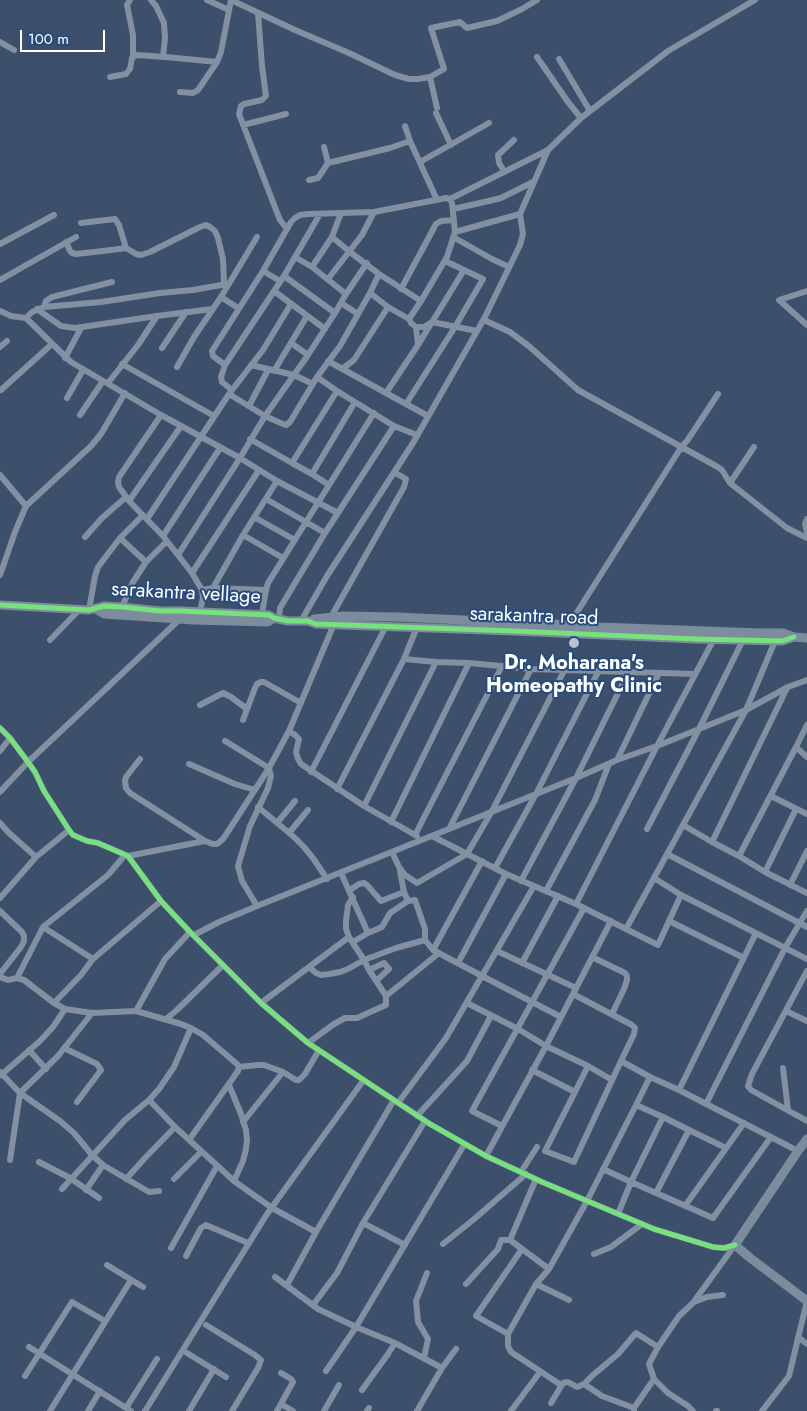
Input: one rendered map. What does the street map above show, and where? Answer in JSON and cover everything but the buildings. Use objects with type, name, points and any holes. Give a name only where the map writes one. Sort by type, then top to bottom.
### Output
[{"type":"street","points":[[110,77],[129,72],[133,56],[133,36],[127,5],[130,0]]},
{"type":"street","points":[[151,0],[164,23],[163,57]]},
{"type":"street","points":[[207,0],[229,10]]},
{"type":"street","points":[[180,92],[193,93],[198,90],[217,62],[221,52],[231,0],[395,75],[409,79],[430,77],[444,69],[431,28],[460,22],[467,28],[479,26],[497,21],[522,10],[537,0]]},
{"type":"street","points":[[225,365],[213,356],[212,351],[238,308],[264,271],[291,222],[300,215],[374,212],[446,198],[450,199],[548,150],[581,118],[668,51],[755,0]]},
{"type":"street","points":[[258,13],[266,96],[262,100],[244,104],[241,106],[239,114],[280,220],[287,229]]},
{"type":"street","points":[[0,42],[14,50]]},
{"type":"street","points":[[133,56],[217,62]]},
{"type":"street","points":[[537,57],[581,118]]},
{"type":"street","points":[[559,59],[590,111]]},
{"type":"street","points":[[430,77],[436,110],[451,145]]},
{"type":"street","points":[[243,124],[286,114]]},
{"type":"street","points":[[420,162],[489,123]]},
{"type":"street","points":[[405,126],[410,141],[438,200]]},
{"type":"street","points":[[504,171],[499,163],[498,155],[514,140]]},
{"type":"street","points":[[308,180],[318,178],[328,163],[390,148],[410,141]]},
{"type":"street","points":[[324,146],[328,163]]},
{"type":"street","points":[[304,621],[327,576],[417,435],[484,320],[523,234],[520,214],[548,150]]},
{"type":"street","points":[[453,208],[480,204],[501,198],[533,182]]},
{"type":"street","points":[[409,319],[445,261],[454,234],[453,208],[450,199]]},
{"type":"street","points":[[328,279],[362,235],[374,212]]},
{"type":"street","points":[[312,267],[332,237],[341,213]]},
{"type":"street","points":[[320,214],[282,279],[225,365],[222,372],[222,382],[230,392],[266,416],[283,424],[288,424],[317,377],[340,346],[379,274]]},
{"type":"street","points":[[454,234],[520,214]]},
{"type":"street","points":[[0,244],[54,215]]},
{"type":"street","points":[[81,223],[115,219],[120,225],[126,248]]},
{"type":"street","points":[[401,289],[436,224],[454,220]]},
{"type":"street","points":[[66,242],[70,251],[76,254],[126,248],[141,255],[206,225],[215,231],[218,238],[226,284]]},
{"type":"street","points":[[454,234],[492,259],[509,267]]},
{"type":"street","points":[[0,280],[76,237]]},
{"type":"street","points":[[177,367],[194,337],[221,297],[226,284],[257,237]]},
{"type":"street","points":[[332,237],[379,274],[421,301]]},
{"type":"street","points":[[295,257],[312,267],[346,294]]},
{"type":"street","points":[[406,404],[483,279],[445,261]]},
{"type":"street","points":[[178,555],[240,458],[250,439],[308,355],[367,263]]},
{"type":"street","points":[[386,393],[464,270]]},
{"type":"street","points":[[264,271],[282,279],[335,313]]},
{"type":"street","points":[[26,318],[52,297],[112,282]]},
{"type":"street","points":[[40,308],[102,302],[226,284]]},
{"type":"street","points":[[274,291],[325,329]]},
{"type":"street","points":[[807,291],[779,300],[807,324]]},
{"type":"street","points":[[370,293],[388,307],[409,319],[410,323],[416,327],[424,327],[432,322],[477,331]]},
{"type":"street","points":[[221,297],[238,308]]},
{"type":"street","points":[[341,303],[358,314]]},
{"type":"street","points":[[50,640],[88,609],[98,568],[120,538],[145,517],[230,392],[263,350],[291,304]]},
{"type":"street","points":[[342,369],[354,360],[388,307]]},
{"type":"street","points":[[40,308],[61,326],[81,328],[212,309]]},
{"type":"street","points":[[0,311],[11,316],[30,320],[66,358],[84,370],[338,514]]},
{"type":"street","points":[[162,348],[186,312]]},
{"type":"street","points":[[80,415],[138,345],[157,316]]},
{"type":"street","points":[[249,406],[307,316]]},
{"type":"street","points":[[484,320],[510,332],[530,347],[578,390],[682,446],[722,470],[730,483],[787,528],[807,538]]},
{"type":"street","points":[[416,327],[418,345]]},
{"type":"street","points":[[66,358],[81,328]]},
{"type":"street","points":[[0,347],[7,341]]},
{"type":"street","points":[[291,343],[308,355]]},
{"type":"street","points":[[1,390],[52,344]]},
{"type":"street","points":[[328,361],[428,416]]},
{"type":"street","points":[[122,364],[214,416]]},
{"type":"street","points":[[250,366],[294,375],[313,384]]},
{"type":"street","points":[[67,398],[84,370]]},
{"type":"street","points":[[317,377],[394,426],[417,435]]},
{"type":"street","points":[[292,463],[337,391]]},
{"type":"street","points":[[0,574],[14,532],[26,506],[91,446],[101,434],[125,393]]},
{"type":"street","points":[[569,625],[682,446],[718,394]]},
{"type":"street","points":[[312,474],[355,402]]},
{"type":"street","points":[[261,618],[266,590],[283,558],[307,523],[374,413]]},
{"type":"street","points":[[161,415],[119,477],[118,482],[119,487],[128,499],[165,539],[192,573],[202,590],[203,598],[200,612]]},
{"type":"street","points":[[85,537],[102,518],[128,499],[181,426]]},
{"type":"street","points":[[276,618],[280,608],[325,533],[394,426]]},
{"type":"street","points":[[250,439],[329,484]]},
{"type":"street","points":[[730,483],[754,447]]},
{"type":"street","points":[[122,607],[133,582],[146,562],[165,539],[220,448]]},
{"type":"street","points":[[192,573],[259,470]]},
{"type":"street","points":[[140,759],[125,781],[126,788],[135,797],[205,841],[217,844],[223,839],[269,768],[289,731],[333,621],[404,487],[406,479],[394,472]]},
{"type":"street","points":[[0,475],[26,506]]},
{"type":"street","points":[[213,588],[242,535],[277,481]]},
{"type":"street","points":[[266,499],[325,533]]},
{"type":"street","points":[[254,517],[295,540]]},
{"type":"street","points":[[807,520],[807,532]]},
{"type":"street","points":[[242,535],[283,558]]},
{"type":"street","points":[[120,538],[146,562]]},
{"type":"street","points":[[202,590],[213,588],[266,590]]},
{"type":"street","name":"sarakantra vellage","points":[[0,605],[88,609],[104,606],[261,618]]},
{"type":"street","name":"sarakantra vellage","points":[[88,609],[104,614],[141,617],[261,618]]},
{"type":"street","name":"sarakantra road","points":[[333,621],[397,617],[783,633],[794,637],[807,638]]},
{"type":"street","points":[[0,792],[28,762],[180,618]]},
{"type":"street","name":"sarakantra road","points":[[261,618],[268,622],[276,618],[304,621],[316,618],[386,626],[714,639],[782,641],[794,637]]},
{"type":"street","points":[[311,772],[386,626]]},
{"type":"street","points":[[337,788],[404,659],[417,627]]},
{"type":"street","points":[[576,904],[714,639]]},
{"type":"street","points":[[647,829],[743,640]]},
{"type":"street","points":[[626,929],[746,710],[775,640]]},
{"type":"street","points":[[404,659],[436,662],[469,662],[564,671],[695,674]]},
{"type":"street","points":[[364,806],[436,662]]},
{"type":"street","points":[[391,822],[469,662]]},
{"type":"street","points":[[415,835],[502,666]]},
{"type":"street","points":[[449,829],[531,669]]},
{"type":"street","points":[[392,852],[405,875],[417,883],[467,854],[492,811],[564,671]]},
{"type":"street","points":[[495,868],[536,794],[598,672]]},
{"type":"street","points":[[521,880],[576,778],[628,673]]},
{"type":"street","points":[[617,760],[660,674]]},
{"type":"street","points":[[136,1011],[165,959],[192,934],[617,760],[746,710],[788,687],[807,680]]},
{"type":"street","points":[[243,720],[255,688],[261,682],[301,703]]},
{"type":"street","points":[[712,842],[788,687]]},
{"type":"street","points":[[200,705],[223,693],[247,709]]},
{"type":"street","points":[[739,856],[807,725]]},
{"type":"street","points":[[0,728],[28,762],[68,830],[78,838],[98,843],[127,855],[161,901],[192,934],[261,1003],[308,1044],[425,1121],[486,1156],[654,1229],[713,1247],[724,1248],[735,1245]]},
{"type":"street","points":[[289,731],[298,739],[296,752],[301,764],[364,806],[423,840]]},
{"type":"street","points":[[0,751],[10,738]]},
{"type":"street","points":[[225,741],[269,768],[271,780],[250,826],[238,866],[242,881],[257,906]]},
{"type":"street","points":[[796,747],[807,757]]},
{"type":"street","points":[[189,764],[255,790]]},
{"type":"street","points":[[546,891],[595,800],[609,764]]},
{"type":"street","points":[[771,796],[807,814]]},
{"type":"street","points":[[277,823],[295,801]]},
{"type":"street","points":[[258,807],[289,832],[313,858],[327,879]]},
{"type":"street","points":[[765,872],[796,809]]},
{"type":"street","points":[[289,832],[308,810]]},
{"type":"street","points":[[0,823],[36,857]]},
{"type":"street","points":[[683,825],[765,872],[807,893]]},
{"type":"street","points":[[0,898],[36,857],[68,830]]},
{"type":"street","points":[[432,836],[506,874],[611,920],[658,944],[681,894]]},
{"type":"street","points":[[17,978],[43,927],[108,875],[127,855],[205,841]]},
{"type":"street","points":[[790,885],[807,851]]},
{"type":"street","points":[[667,854],[807,927]]},
{"type":"street","points":[[386,996],[436,951],[482,861]]},
{"type":"street","points":[[399,867],[404,892],[408,901]]},
{"type":"street","points":[[341,873],[368,933]]},
{"type":"street","points":[[458,963],[506,874]]},
{"type":"street","points":[[654,878],[681,894],[807,959]]},
{"type":"street","points":[[308,1044],[345,1018],[357,1018],[386,1005],[386,996],[368,970],[346,929],[348,905],[351,893],[359,884],[367,884],[381,901],[404,892]]},
{"type":"street","points":[[286,1286],[316,1232],[396,1102],[446,1038],[534,886]]},
{"type":"street","points":[[522,963],[558,896]]},
{"type":"street","points":[[261,1003],[351,939],[382,927],[390,913],[408,901],[415,900],[425,929],[425,940],[436,951],[561,1017]]},
{"type":"street","points":[[54,1003],[76,981],[93,959],[161,901]]},
{"type":"street","points":[[502,1126],[472,1111],[584,908]]},
{"type":"street","points":[[0,911],[24,936],[24,941],[0,976],[8,980],[17,978],[24,980],[65,1009],[92,1013],[136,1011],[192,1028],[238,1064],[239,1067]]},
{"type":"street","points":[[706,1104],[785,948],[807,911]]},
{"type":"street","points":[[486,1156],[546,1046],[611,920]]},
{"type":"street","points":[[669,921],[744,958]]},
{"type":"street","points":[[43,927],[93,959]]},
{"type":"street","points":[[679,1090],[756,933]]},
{"type":"street","points":[[310,967],[321,975],[329,974],[348,969],[364,960],[396,948],[425,940]]},
{"type":"street","points":[[497,950],[547,974],[612,1014],[632,1024],[635,1030],[574,1162],[545,1151],[588,1066]]},
{"type":"street","points":[[592,956],[625,973],[627,976],[626,984],[612,1014]]},
{"type":"street","points":[[368,970],[384,963],[389,969],[376,981]]},
{"type":"street","points":[[166,1019],[223,964]]},
{"type":"street","points":[[807,971],[752,1074],[748,1086],[751,1090],[807,1121]]},
{"type":"street","points":[[800,985],[807,989]]},
{"type":"street","points":[[467,1003],[612,1080]]},
{"type":"street","points":[[65,1009],[54,1027],[40,1042],[1,1074],[20,1094],[60,1121],[74,1133],[92,1155],[104,1165],[149,1192],[159,1191]]},
{"type":"street","points":[[786,1011],[807,1021]]},
{"type":"street","points":[[10,1160],[20,1094],[46,1069],[92,1013]]},
{"type":"street","points":[[418,1116],[467,1061],[491,1016]]},
{"type":"street","points":[[62,1189],[70,1178],[125,1120],[149,1100],[167,1080],[192,1028]]},
{"type":"street","points":[[64,1048],[97,1064],[100,1070],[77,1102]]},
{"type":"street","points":[[29,1050],[46,1069]]},
{"type":"street","points":[[239,1067],[264,1065],[299,1080],[305,1074],[319,1050]]},
{"type":"street","points":[[621,1061],[798,1151]]},
{"type":"street","points":[[189,1140],[229,1085],[239,1067]]},
{"type":"street","points":[[783,1068],[788,1110]]},
{"type":"street","points":[[532,1070],[575,1092]]},
{"type":"street","points":[[243,1122],[283,1072]]},
{"type":"street","points":[[561,1385],[511,1352],[508,1346],[508,1334],[536,1284],[549,1269],[588,1201],[650,1076]]},
{"type":"street","points":[[145,1411],[248,1244],[363,1081]]},
{"type":"street","points":[[229,1085],[246,1130],[246,1149],[234,1182]]},
{"type":"street","points":[[149,1100],[234,1182],[272,1208],[316,1232]]},
{"type":"street","points":[[636,1105],[726,1148]]},
{"type":"street","points":[[618,1214],[631,1182],[663,1117]]},
{"type":"street","points":[[313,1305],[338,1273],[363,1224],[425,1121]]},
{"type":"street","points":[[685,1206],[744,1123]]},
{"type":"street","points":[[126,1179],[175,1127]]},
{"type":"street","points":[[656,1193],[689,1130]]},
{"type":"street","points":[[604,1169],[713,1218],[771,1137]]},
{"type":"street","points":[[693,1411],[668,1393],[654,1379],[649,1364],[679,1316],[694,1302],[807,1139]]},
{"type":"street","points":[[326,1372],[356,1327],[464,1145]]},
{"type":"street","points":[[442,1244],[473,1220],[523,1173],[537,1146]]},
{"type":"street","points":[[174,1179],[201,1152]]},
{"type":"street","points":[[40,1162],[70,1178],[99,1198]]},
{"type":"street","points":[[86,1190],[104,1165]]},
{"type":"street","points":[[171,1248],[216,1166]]},
{"type":"street","points":[[510,1240],[536,1179]]},
{"type":"street","points":[[363,1224],[405,1245]]},
{"type":"street","points":[[594,1254],[611,1247],[642,1224]]},
{"type":"street","points":[[186,1256],[201,1228],[206,1225],[248,1244]]},
{"type":"street","points":[[466,1284],[498,1249],[501,1240],[510,1240],[549,1269]]},
{"type":"street","points":[[735,1245],[807,1301],[789,1376],[762,1411]]},
{"type":"street","points":[[508,1334],[476,1316],[522,1249]]},
{"type":"street","points":[[107,1265],[143,1287]]},
{"type":"street","points":[[424,1358],[428,1339],[418,1322],[416,1301],[427,1273]]},
{"type":"street","points":[[275,1277],[318,1309],[395,1343],[442,1368]]},
{"type":"street","points":[[50,1411],[131,1280]]},
{"type":"street","points":[[536,1284],[569,1300]]},
{"type":"street","points":[[694,1302],[707,1297],[723,1295]]},
{"type":"street","points":[[25,1376],[72,1302],[105,1321]]},
{"type":"street","points":[[206,1325],[261,1360],[232,1411]]},
{"type":"street","points":[[551,1403],[561,1385],[566,1382],[578,1387],[584,1384],[593,1374],[618,1354],[636,1333],[658,1347]]},
{"type":"street","points":[[798,1337],[807,1344]]},
{"type":"street","points":[[362,1390],[395,1343]]},
{"type":"street","points":[[29,1347],[129,1410],[157,1359]]},
{"type":"street","points":[[417,1411],[442,1368],[456,1349]]},
{"type":"street","points":[[187,1353],[226,1377]]},
{"type":"street","points":[[188,1411],[214,1369]]},
{"type":"street","points":[[511,1411],[540,1372]]},
{"type":"street","points":[[277,1411],[293,1382],[281,1373]]},
{"type":"street","points":[[584,1384],[602,1396],[634,1409],[654,1379]]},
{"type":"street","points":[[324,1411],[339,1385]]},
{"type":"street","points":[[88,1411],[100,1391]]},
{"type":"street","points":[[281,1404],[293,1411]]},
{"type":"cycle path","points":[[0,605],[89,610],[104,606],[160,611],[269,615],[288,621],[308,621],[316,624],[696,639],[782,641],[794,637]]},
{"type":"cycle path","points":[[0,728],[10,738],[35,772],[44,791],[73,835],[128,856],[161,901],[190,932],[261,1003],[308,1043],[430,1124],[486,1156],[542,1182],[654,1229],[713,1247],[724,1248],[735,1245]]},
{"type":"place","name":"Dr. Moharana's Homeopathy Clinic","points":[[574,643]]}]
